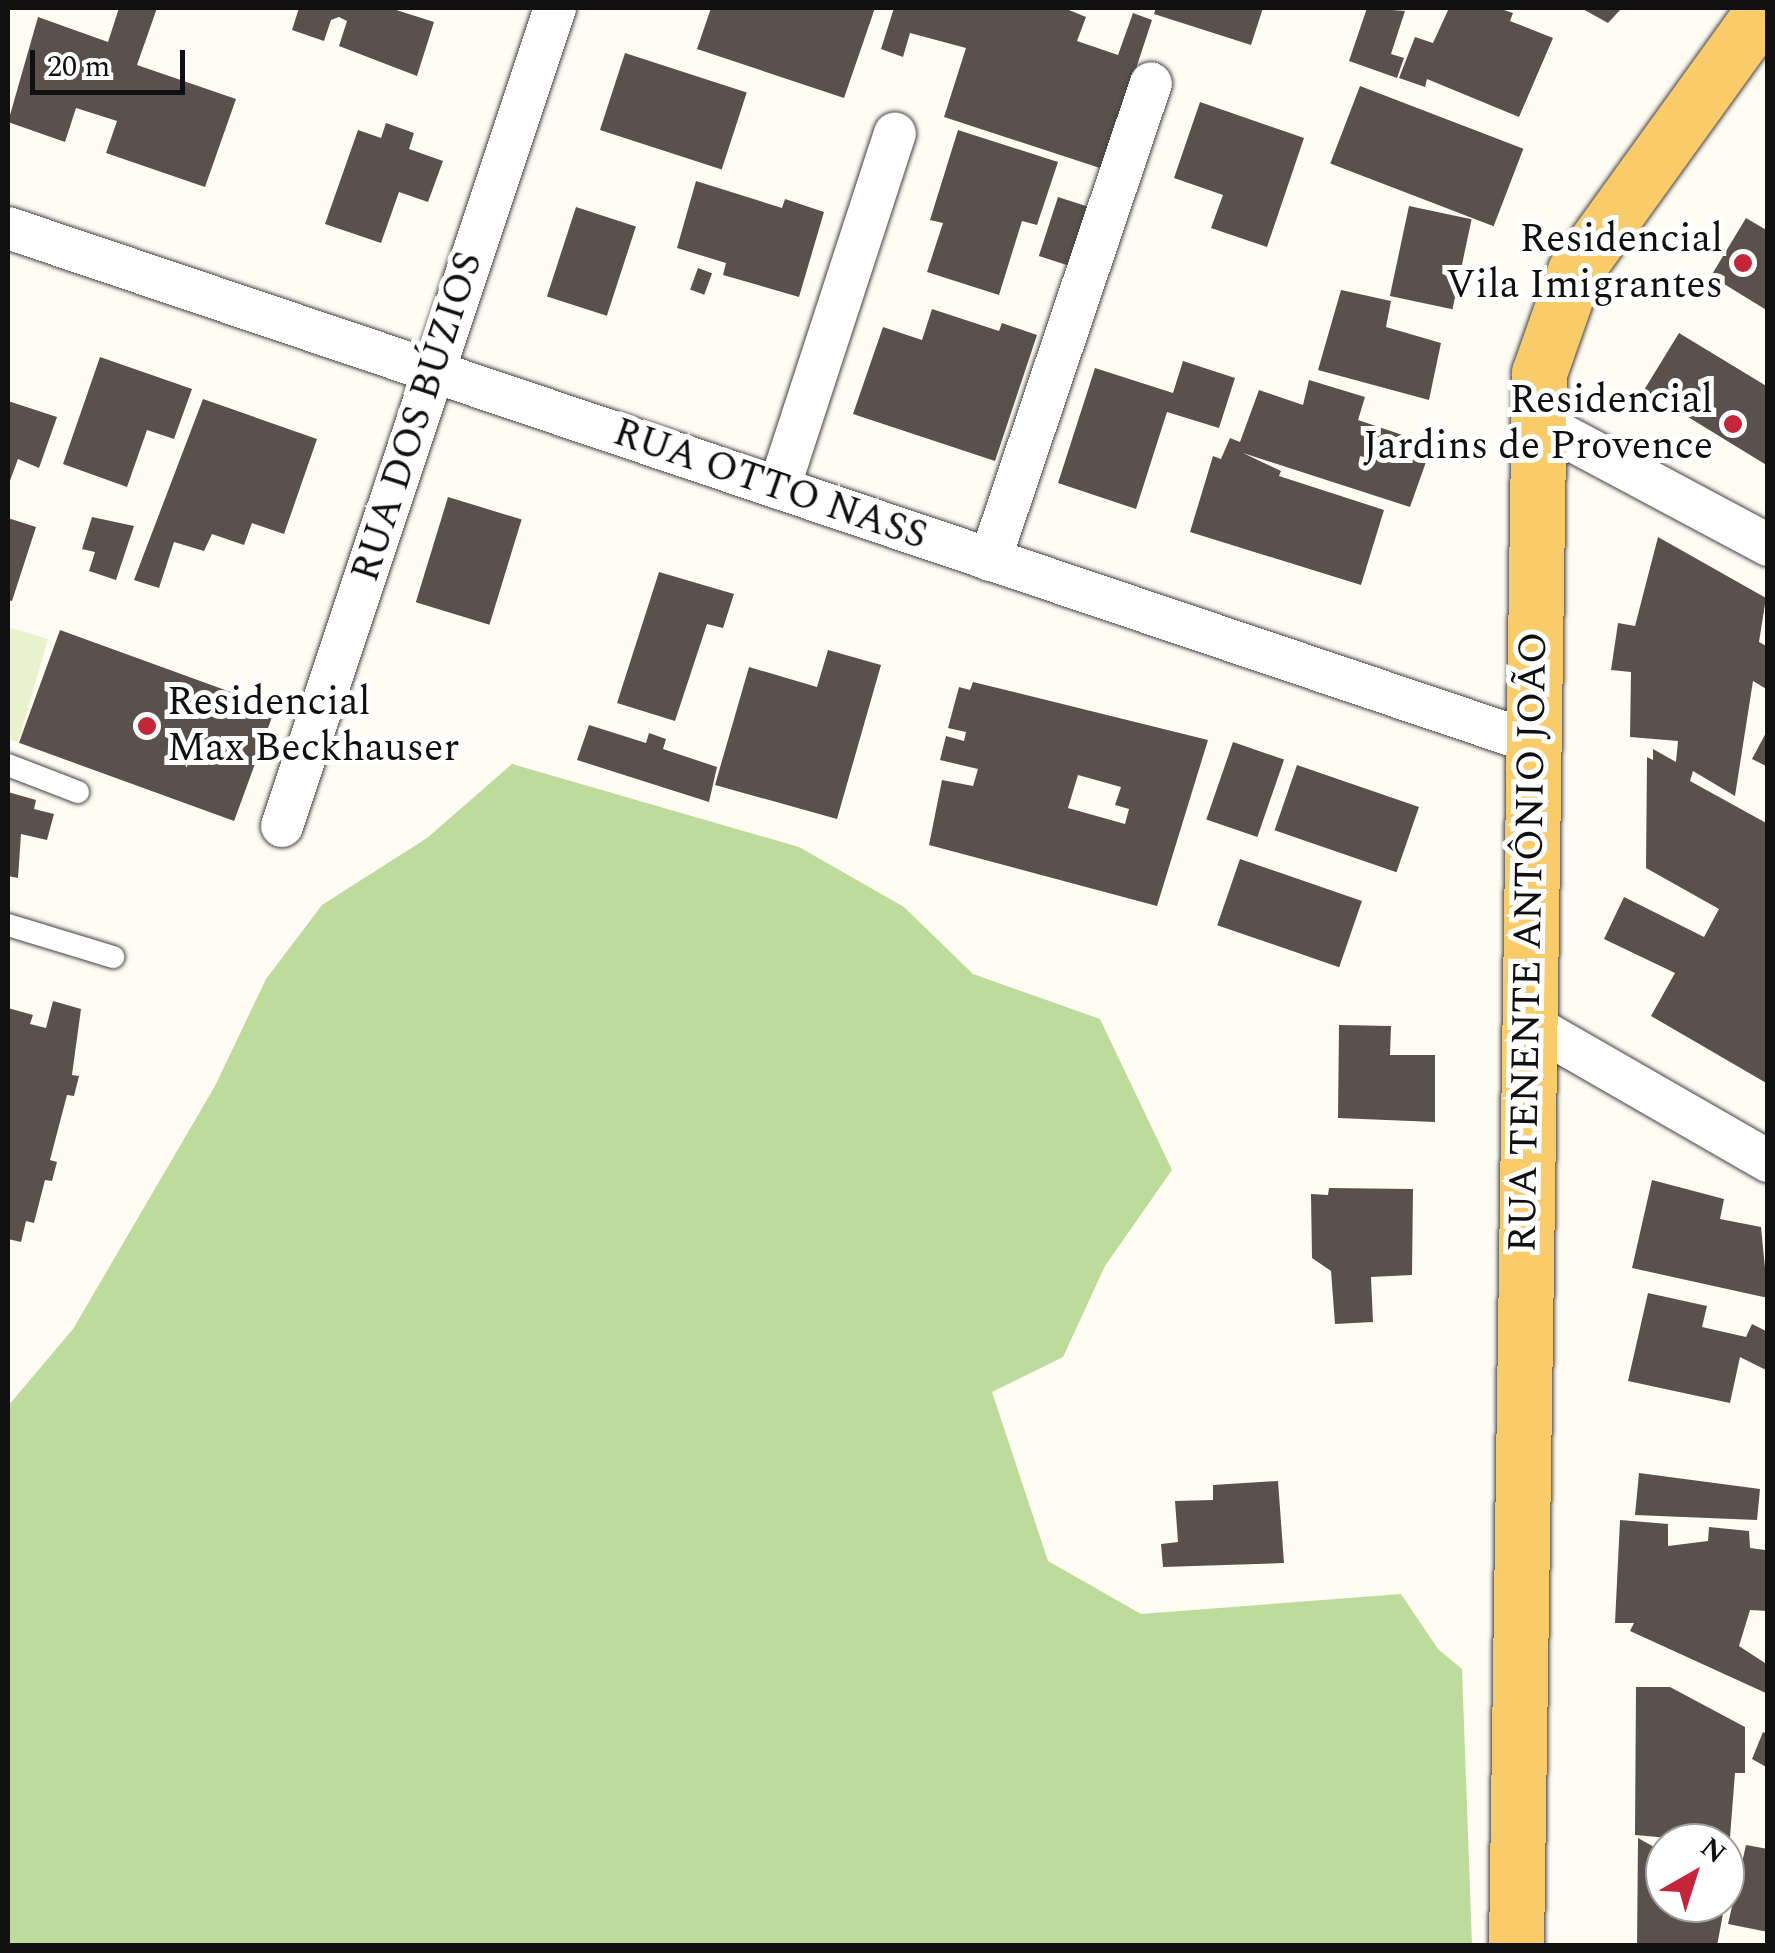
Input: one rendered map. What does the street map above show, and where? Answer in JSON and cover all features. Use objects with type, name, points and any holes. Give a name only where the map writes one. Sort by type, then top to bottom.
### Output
[{"type":"main road","name":"RUA TENENTE ANTÔNIO JOÃO","points":[[1516,1946],[1536,421],[1550,326],[1574,271],[1765,8]]},
{"type":"street","name":"RUA DOS BÚZIOS","points":[[282,826],[555,8]]},
{"type":"street","points":[[990,560],[1151,82]]},
{"type":"street","points":[[779,488],[896,133]]},
{"type":"street","name":"RUA OTTO NASS","points":[[8,228],[1532,742]]},
{"type":"street","points":[[1536,421],[1768,545]]},
{"type":"street","points":[[1528,1023],[1768,1161]]},
{"type":"lane","points":[[8,766],[78,792]]},
{"type":"lane","points":[[8,925],[114,957]]},
{"type":"green space","points":[[8,627],[48,639],[18,742],[8,739]]},
{"type":"green space","points":[[512,764],[799,847],[904,907],[973,974],[1100,1019],[1172,1170],[1105,1266],[1063,1357],[992,1392],[1048,1561],[1141,1614],[1401,1594],[1438,1649],[1462,1669],[1472,1945],[8,1945],[8,1406],[73,1329],[215,1086],[266,979],[322,905],[427,838]]},
{"type":"building","points":[[119,8],[157,8],[137,65],[236,99],[205,187],[106,153],[117,121],[76,108],[65,142],[8,122],[38,17],[108,42]]},
{"type":"building","points":[[299,8],[390,8],[434,22],[417,76],[339,46],[347,21],[339,17],[331,20],[324,41],[292,30]]},
{"type":"building","points":[[711,8],[875,8],[844,98],[697,49]]},
{"type":"building","points":[[894,8],[1064,8],[1086,17],[1077,41],[1118,55],[1133,13],[1152,20],[1103,169],[944,117],[966,48],[910,33],[903,57],[881,49]]},
{"type":"building","points":[[1156,8],[1263,8],[1251,45],[1154,14]]},
{"type":"building","points":[[1367,8],[1405,11],[1391,54],[1404,58],[1397,78],[1349,61]]},
{"type":"building","points":[[1449,8],[1498,8],[1513,13],[1510,21],[1553,38],[1519,117],[1427,79],[1425,87],[1399,78],[1415,37],[1433,43]]},
{"type":"building","points":[[1581,8],[1622,8],[1608,23]]},
{"type":"building","points":[[625,53],[747,93],[722,170],[600,130]]},
{"type":"building","points":[[1360,86],[1523,149],[1494,226],[1330,163]]},
{"type":"building","points":[[1200,102],[1304,138],[1267,247],[1211,228],[1223,195],[1174,178]]},
{"type":"building","points":[[386,123],[414,133],[409,149],[443,161],[428,202],[399,192],[381,243],[325,224],[358,130],[381,138]]},
{"type":"building","points":[[958,130],[1058,162],[1037,225],[1022,221],[999,295],[927,272],[943,223],[930,220]]},
{"type":"building","points":[[696,181],[782,208],[785,199],[824,212],[799,297],[723,275],[726,263],[677,248]]},
{"type":"building","points":[[1058,197],[1091,208],[1072,267],[1039,256]]},
{"type":"building","points":[[1409,206],[1472,219],[1452,309],[1390,296]]},
{"type":"building","points":[[576,207],[636,226],[607,316],[547,296]]},
{"type":"building","name":"Residencial Vila Imigrantes","points":[[1746,218],[1768,231],[1768,311],[1711,276]]},
{"type":"building","points":[[698,268],[712,273],[704,295],[690,290]]},
{"type":"building","points":[[1341,290],[1391,301],[1386,327],[1441,343],[1429,400],[1318,370]]},
{"type":"building","points":[[932,309],[999,331],[1002,323],[1037,335],[995,461],[853,414],[883,327],[922,340]]},
{"type":"building","name":"Residencial Jardins de Provence","points":[[1679,333],[1768,387],[1768,466],[1644,390]]},
{"type":"building","points":[[100,357],[192,389],[174,439],[147,430],[127,487],[63,464]]},
{"type":"building","points":[[1183,361],[1235,378],[1219,428],[1167,412],[1136,509],[1058,483],[1095,368],[1173,393]]},
{"type":"building","points":[[1309,380],[1365,397],[1358,420],[1432,445],[1410,507],[1243,453],[1281,471],[1279,476],[1384,510],[1361,585],[1190,532],[1213,456],[1221,459],[1230,438],[1240,442],[1259,390],[1303,405]]},
{"type":"building","points":[[203,399],[317,439],[284,534],[252,523],[244,545],[212,534],[204,551],[174,542],[159,588],[134,580]]},
{"type":"building","points":[[8,401],[57,417],[39,468],[18,459],[8,486]]},
{"type":"building","points":[[448,497],[522,520],[489,625],[416,602]]},
{"type":"building","points":[[92,517],[134,526],[116,580],[89,571],[95,552],[82,549]]},
{"type":"building","points":[[8,518],[36,527],[12,601],[8,600]]},
{"type":"building","points":[[1658,537],[1766,598],[1759,642],[1768,647],[1768,690],[1753,681],[1735,796],[1693,771],[1690,781],[1768,824],[1768,1084],[1651,1016],[1675,973],[1604,939],[1624,897],[1704,937],[1719,909],[1646,868],[1647,757],[1653,760],[1653,749],[1676,762],[1678,741],[1630,737],[1631,672],[1611,670],[1618,623],[1635,626]]},
{"type":"building","points":[[659,572],[734,594],[723,628],[707,624],[675,721],[617,703]]},
{"type":"building","name":"Residencial Max Beckhauser","points":[[60,630],[275,708],[234,821],[19,743]]},
{"type":"building","points":[[828,650],[881,665],[837,819],[715,785],[749,667],[817,687]]},
{"type":"building","points":[[973,682],[1208,740],[1157,906],[929,845],[942,780],[973,786],[978,769],[940,760],[946,736],[964,741],[966,732],[948,728],[959,687],[970,690]],"holes":[[[1078,775],[1121,787],[1115,805],[1129,809],[1125,824],[1068,808]]]},
{"type":"building","points":[[589,725],[646,743],[649,733],[666,739],[663,749],[717,767],[709,802],[577,760]]},
{"type":"building","points":[[1768,729],[1768,767],[1752,759]]},
{"type":"building","points":[[1233,742],[1284,760],[1257,837],[1206,820]]},
{"type":"building","points":[[1297,765],[1419,807],[1397,872],[1275,830]]},
{"type":"building","points":[[8,792],[36,800],[34,809],[54,814],[47,840],[21,834],[18,878],[8,876]]},
{"type":"building","points":[[1240,859],[1362,901],[1339,967],[1217,925]]},
{"type":"building","points":[[53,1001],[81,1009],[72,1075],[79,1076],[74,1096],[67,1095],[50,1160],[57,1162],[52,1181],[45,1180],[34,1223],[26,1221],[21,1242],[8,1239],[8,1008],[33,1015],[30,1024],[46,1028]]},
{"type":"building","points":[[1339,1025],[1391,1026],[1390,1055],[1435,1055],[1435,1122],[1338,1118]]},
{"type":"building","points":[[1652,1180],[1724,1199],[1720,1219],[1761,1227],[1768,1298],[1632,1268]]},
{"type":"building","points":[[1329,1188],[1413,1189],[1412,1275],[1371,1277],[1373,1322],[1335,1324],[1331,1271],[1312,1258],[1311,1194],[1328,1195]]},
{"type":"building","points":[[1648,1293],[1707,1306],[1702,1327],[1746,1337],[1752,1324],[1768,1332],[1768,1371],[1740,1357],[1730,1403],[1628,1381]]},
{"type":"building","points":[[1639,1473],[1760,1489],[1757,1520],[1635,1515]]},
{"type":"building","points":[[1278,1481],[1284,1563],[1163,1567],[1161,1544],[1178,1542],[1175,1501],[1213,1500],[1213,1485]]},
{"type":"building","points":[[1620,1520],[1668,1524],[1668,1546],[1708,1541],[1709,1527],[1749,1531],[1750,1548],[1765,1550],[1768,1611],[1750,1610],[1739,1646],[1768,1665],[1768,1694],[1630,1631],[1634,1623],[1615,1623]]},
{"type":"building","points":[[1636,1687],[1670,1687],[1745,1727],[1745,1773],[1735,1773],[1731,1823],[1645,1823],[1645,1836],[1635,1835]]},
{"type":"building","points":[[1763,1732],[1768,1734],[1768,1768],[1752,1759]]},
{"type":"building","points":[[1638,1838],[1645,1842],[1645,1923],[1721,1923],[1717,1946],[1637,1946]]},
{"type":"building","points":[[1746,1845],[1768,1849],[1768,1932],[1728,1924],[1745,1923]]},
{"type":"place","name":"Residencial Vila Imigrantes","points":[[1743,263]]},
{"type":"place","name":"Residencial Jardins de Provence","points":[[1733,424]]},
{"type":"place","name":"Residencial Max Beckhauser","points":[[147,726]]}]
